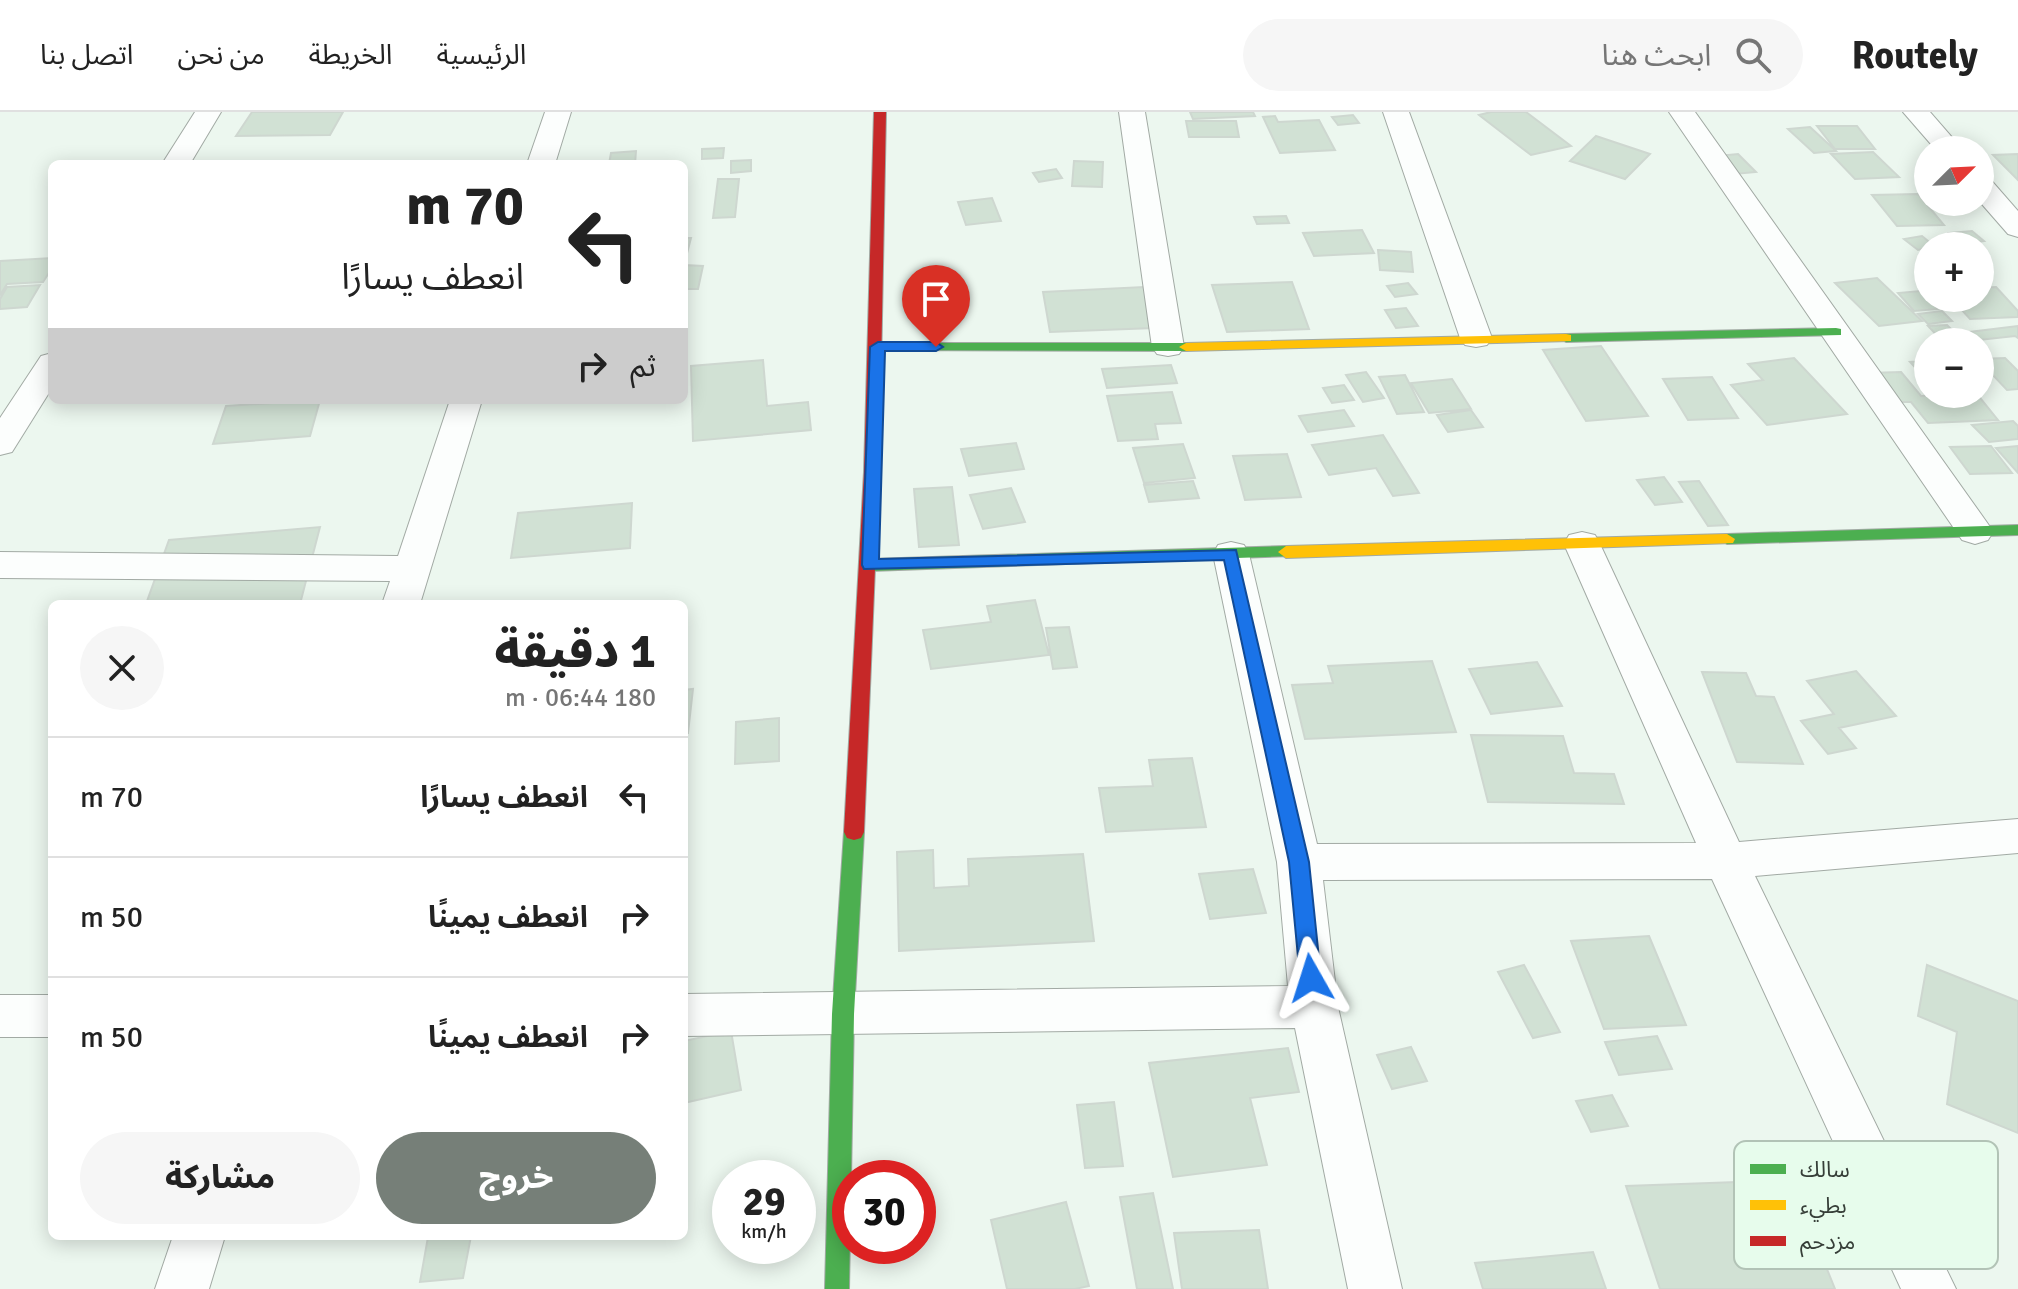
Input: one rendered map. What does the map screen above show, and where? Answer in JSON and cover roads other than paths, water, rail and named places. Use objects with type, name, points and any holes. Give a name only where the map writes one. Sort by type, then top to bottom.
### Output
[{"type":"street","points":[[178,160],[208,112]]},
{"type":"street","points":[[542,160],[558,112]]},
{"type":"street","points":[[837,1289],[843,1014],[870,565],[878,347],[880,112]]},
{"type":"street","points":[[1132,112],[1168,347]]},
{"type":"street","points":[[1396,112],[1476,338]]},
{"type":"street","points":[[1682,112],[1975,532]]},
{"type":"street","points":[[1916,112],[1937,136]]},
{"type":"street","points":[[1994,201],[2018,228]]},
{"type":"street","points":[[878,347],[1168,347],[1836,332]]},
{"type":"street","points":[[0,444],[48,369]]},
{"type":"street","points":[[402,600],[465,404]]},
{"type":"street","points":[[870,565],[2018,530]]},
{"type":"street","points":[[1582,544],[1726,861],[1859,1141]]},
{"type":"street","points":[[1231,554],[1299,862],[1314,1007],[1375,1289]]},
{"type":"street","points":[[0,565],[412,569]]},
{"type":"street","points":[[1299,862],[1726,861],[2018,836]]},
{"type":"street","points":[[688,1015],[1314,1007]]},
{"type":"street","points":[[0,1016],[48,1016]]},
{"type":"street","points":[[182,1289],[198,1240]]},
{"type":"street","points":[[1920,1269],[1929,1289]]}]
